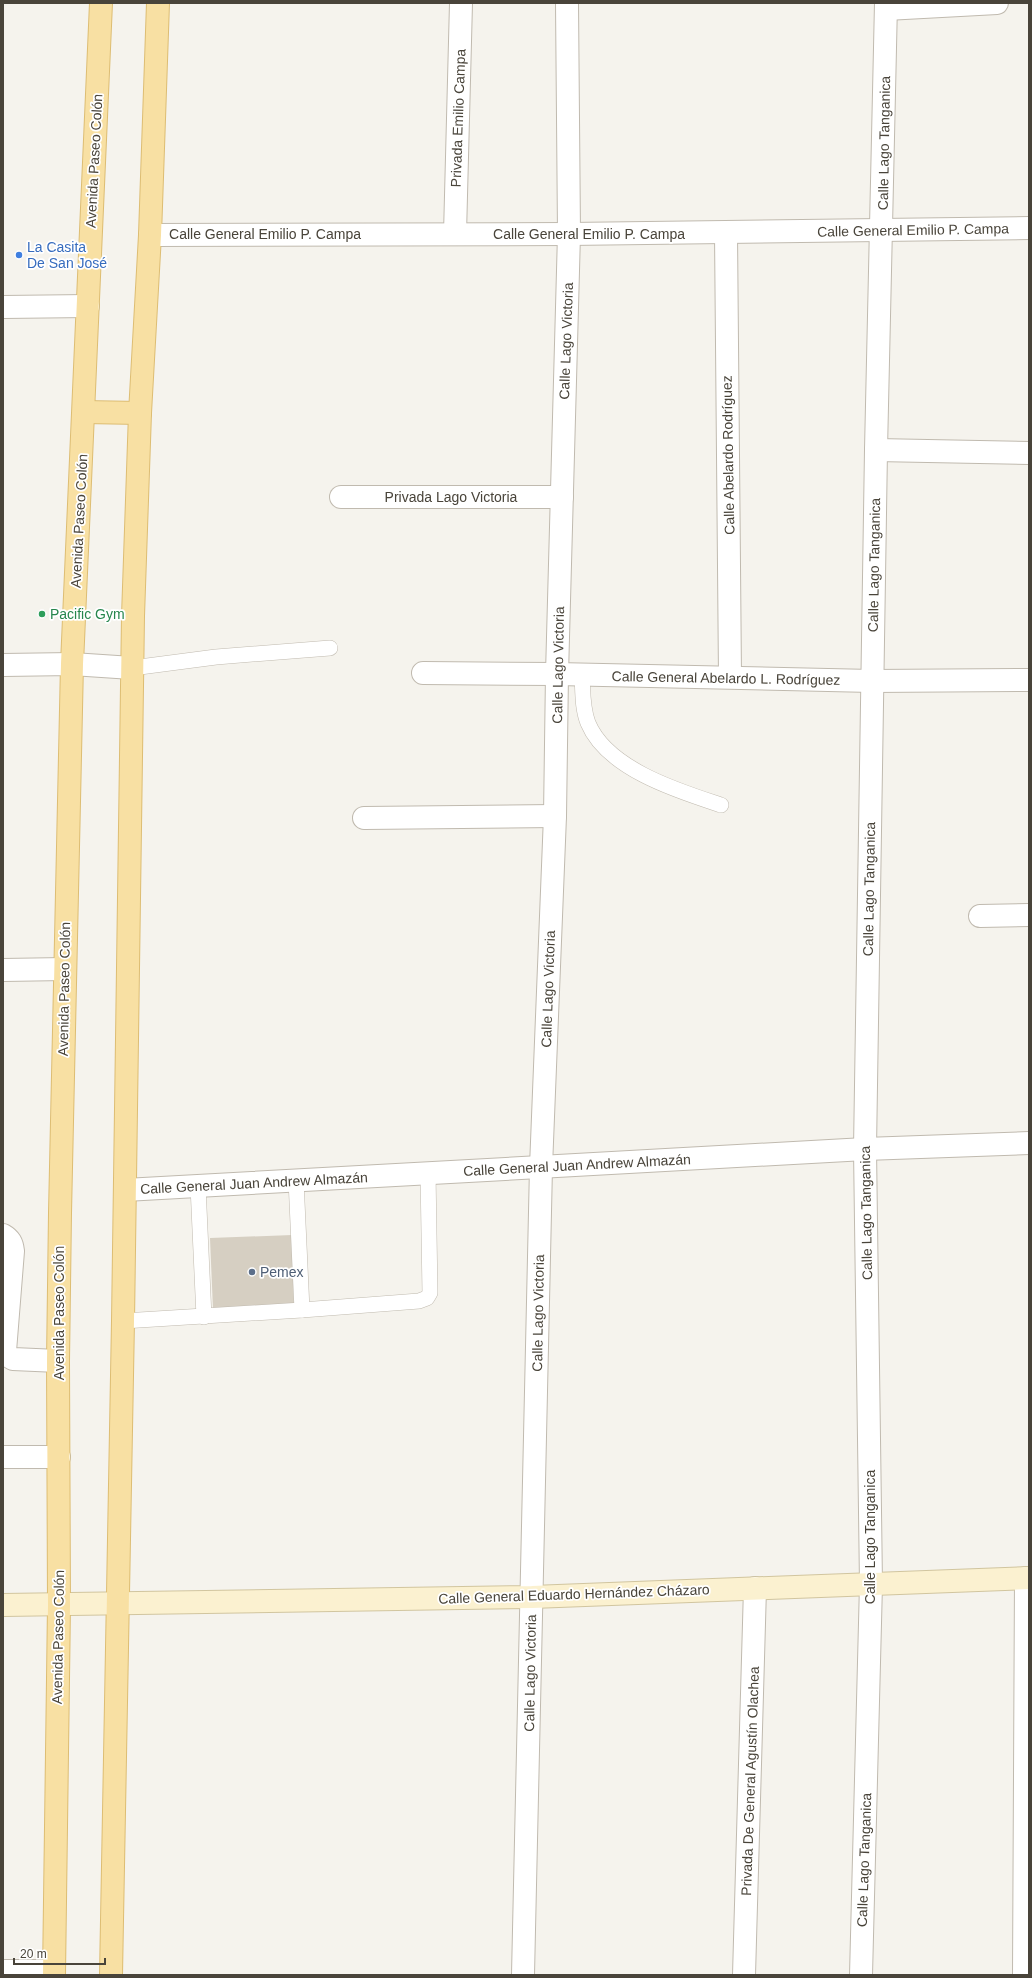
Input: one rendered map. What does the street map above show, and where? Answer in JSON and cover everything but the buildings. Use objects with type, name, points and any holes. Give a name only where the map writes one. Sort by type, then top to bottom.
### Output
[{"type":"main road","name":"Avenida Paseo Colón","points":[[54,1973],[59,1605],[58,1361],[72,664],[101,3]]},
{"type":"main road","points":[[111,1975],[126,1190],[132,668],[140,413],[150,235],[158,3]]},
{"type":"main road","points":[[84,412],[140,413]]},
{"type":"main road","name":"Calle General Eduardo Hernández Cházaro","points":[[3,1605],[532,1597],[1028,1578]]},
{"type":"street","name":"Privada Emilio Campa","points":[[455,234],[461,3]]},
{"type":"street","name":"Calle Lago Victoria","points":[[523,1975],[541,1166],[555,816],[557,674],[569,234],[567,3]]},
{"type":"street","points":[[886,6],[997,3]]},
{"type":"street","name":"Calle Lago Tanganica","points":[[861,1975],[871,1584],[865,1149],[876,450],[886,6]]},
{"type":"street","name":"Calle General Emilio P. Campa","points":[[150,235],[726,233],[1029,228]]},
{"type":"street","name":"Calle Abelardo Rodríguez","points":[[726,233],[730,677]]},
{"type":"street","points":[[3,307],[88,306]]},
{"type":"street","points":[[876,450],[1029,453]]},
{"type":"street","name":"Privada Lago Victoria","points":[[341,497],[562,497]]},
{"type":"street","points":[[3,665],[72,664],[132,668]]},
{"type":"street","name":"Calle General Abelardo L. Rodríguez","points":[[423,673],[730,677],[872,681],[1029,680]]},
{"type":"street","points":[[364,818],[555,816]]},
{"type":"street","points":[[980,916],[1029,915]]},
{"type":"street","points":[[3,970],[65,969]]},
{"type":"street","name":"Calle General Juan Andrew Almazán","points":[[126,1190],[865,1149],[1029,1143]]},
{"type":"street","points":[[3,1235],[8,1238],[12,1244],[13,1251],[5,1351],[8,1356],[13,1359],[58,1361]]},
{"type":"street","points":[[3,1457],[59,1457]]},
{"type":"street","points":[[1024,1975],[1028,1578]]},
{"type":"street","name":"Privada De General Agustín Olachea","points":[[744,1975],[755,1588]]},
{"type":"street","points":[[3,1971],[54,1973]]},
{"type":"lane","points":[[132,668],[216,657],[330,648]]},
{"type":"lane","points":[[582,675],[584,710],[588,723],[594,734],[606,748],[631,768],[665,787],[721,805]]},
{"type":"lane","points":[[123,1321],[302,1310],[419,1301],[427,1298],[430,1293],[428,1173]]},
{"type":"lane","points":[[296,1180],[302,1310]]},
{"type":"lane","points":[[198,1186],[204,1317]]},
{"type":"place","name":"La Casita De San José","points":[[19,255]]},
{"type":"place","name":"Pacific Gym","points":[[42,614]]},
{"type":"place","name":"Pemex","points":[[252,1272]]}]
